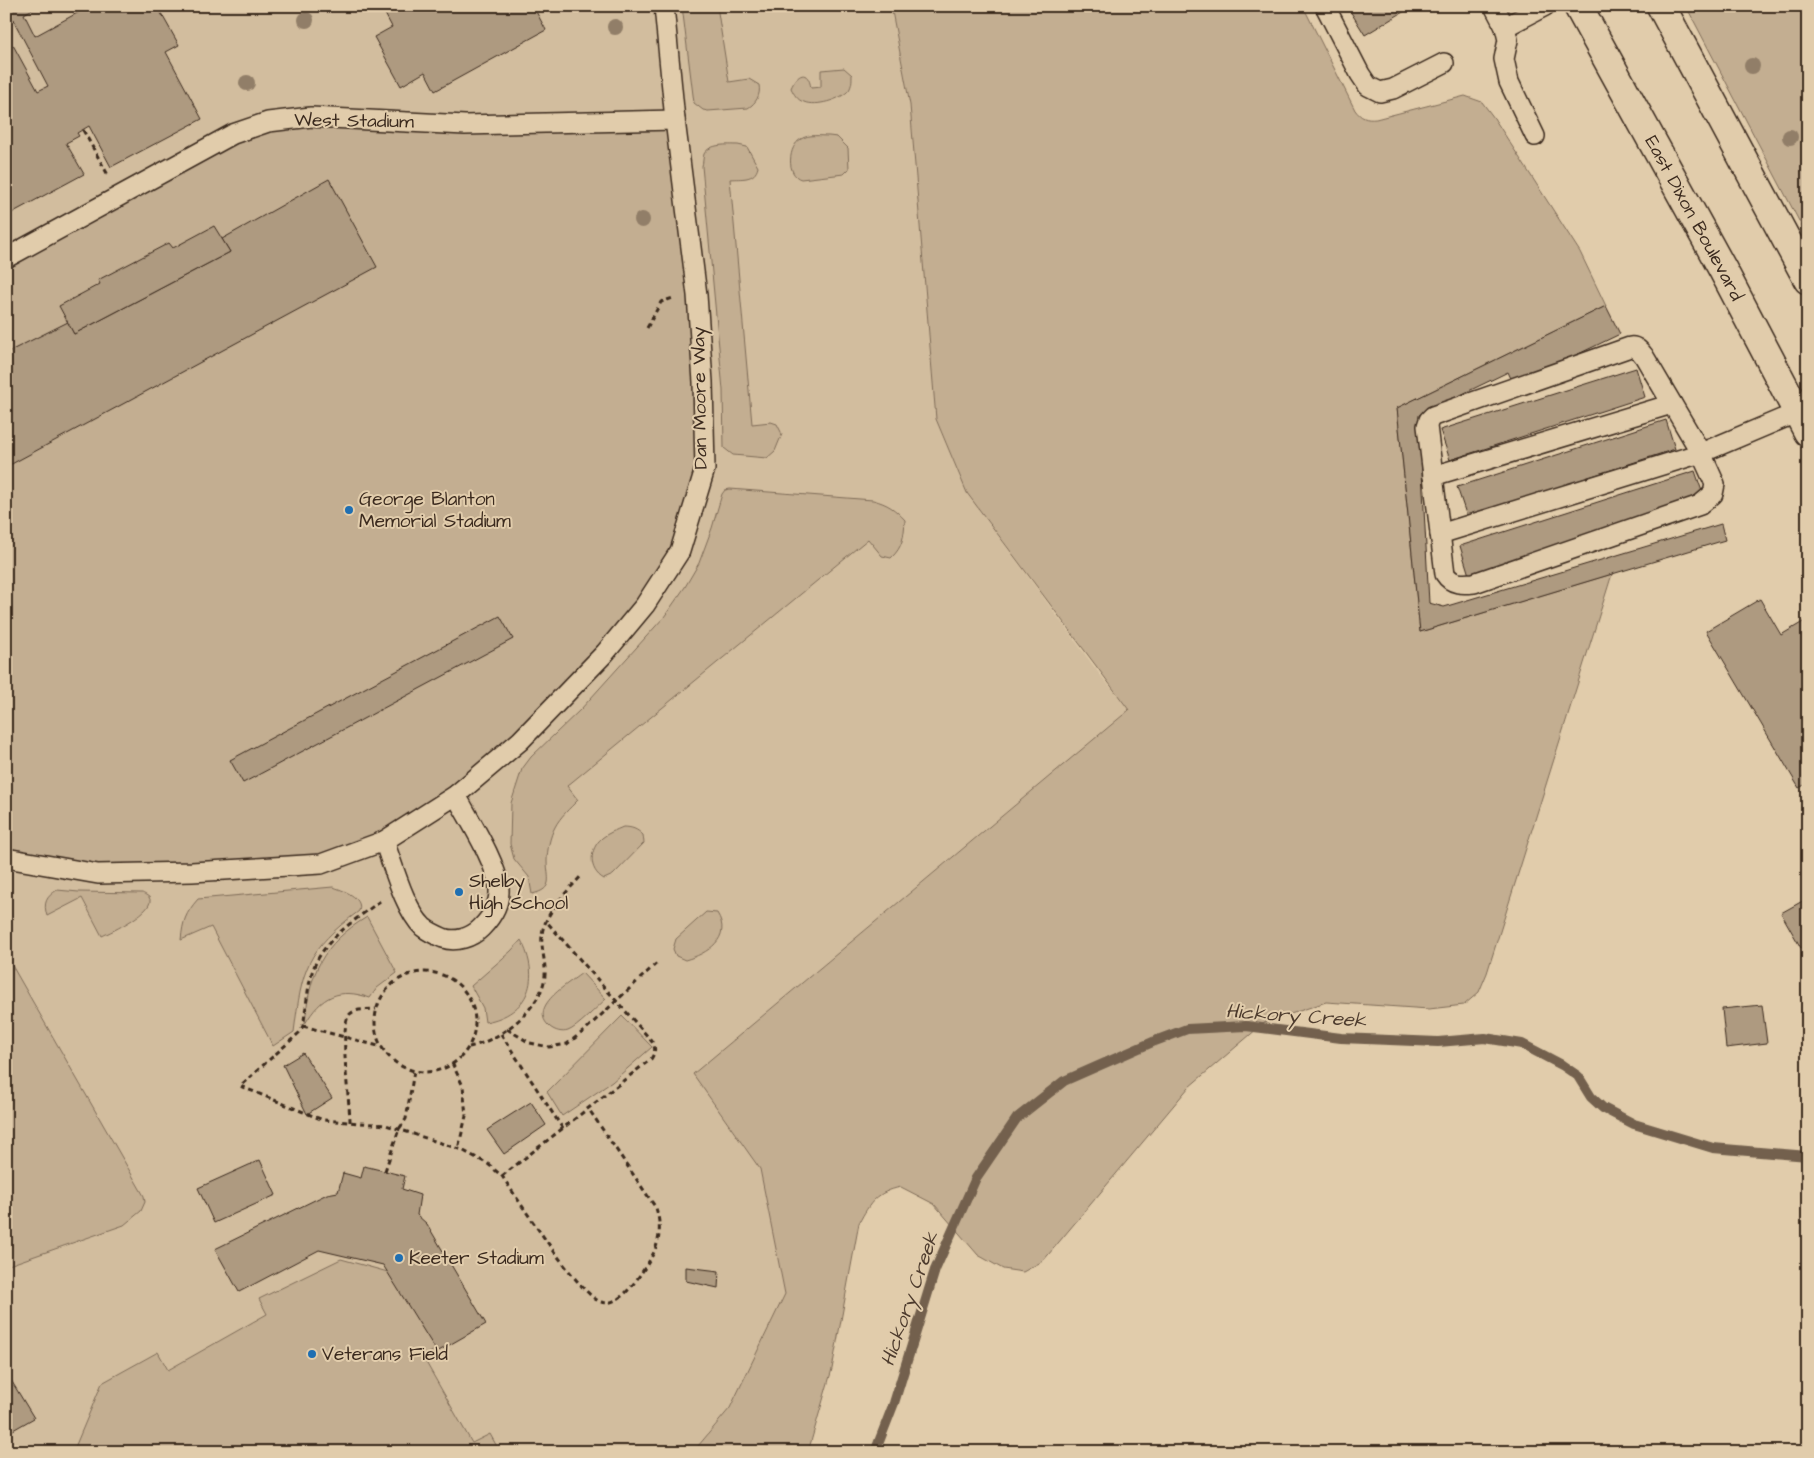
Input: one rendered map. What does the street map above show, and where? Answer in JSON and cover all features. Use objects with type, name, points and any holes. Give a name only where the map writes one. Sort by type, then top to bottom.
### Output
[{"type":"highway","name":"East Dixon Boulevard","points":[[1578,6],[1723,270],[1803,422]]},
{"type":"highway","points":[[1661,6],[1808,280]]},
{"type":"lane","name":"Dan Moore Way","points":[[6,858],[98,874],[192,872],[321,864],[384,841],[456,795],[520,741],[605,653],[645,605],[680,551],[705,469],[704,382],[697,295],[675,120],[664,6]]},
{"type":"lane","points":[[1326,6],[1360,74],[1368,86],[1380,92],[1394,89],[1444,63]]},
{"type":"lane","points":[[1494,6],[1505,27],[1508,40],[1504,59],[1509,82],[1535,136]]},
{"type":"lane","points":[[1505,27],[1544,6]]},
{"type":"lane","name":"West Stadium","points":[[6,258],[233,134],[268,122],[312,117],[465,124],[675,120]]},
{"type":"lane","points":[[1630,347],[1638,349],[1644,356],[1672,404],[1702,453],[1715,484],[1716,489],[1709,499],[1700,505],[1474,583],[1462,584],[1448,579],[1445,574],[1427,426],[1433,416],[1630,347]]},
{"type":"lane","points":[[1433,476],[1672,404]]},
{"type":"lane","points":[[1440,534],[1803,422]]},
{"type":"lane","points":[[384,841],[412,913],[422,926],[432,933],[449,940],[457,940],[477,932],[488,921],[499,897],[498,885],[495,872],[456,795]]},
{"type":"path","points":[[83,130],[120,196]]},
{"type":"path","points":[[647,328],[661,302],[670,298],[697,295]]},
{"type":"path","points":[[469,1047],[483,1044],[501,1034],[529,1009],[541,992],[545,972],[541,949],[546,921],[556,903],[581,876]]},
{"type":"path","points":[[400,886],[358,917],[327,944],[318,958],[311,976],[303,1026],[299,1034],[240,1086],[323,1120],[386,1125],[458,1149],[488,1164],[502,1176],[572,1275],[600,1302],[612,1302],[623,1295],[641,1274],[651,1258],[659,1239],[660,1222],[656,1208],[588,1108]]},
{"type":"path","points":[[502,1176],[651,1059],[655,1053],[655,1046],[650,1039],[546,921]]},
{"type":"path","points":[[507,1028],[530,1043],[549,1047],[567,1044],[584,1031],[658,962]]},
{"type":"path","points":[[417,972],[435,972],[450,978],[462,988],[471,1001],[475,1016],[475,1032],[469,1047],[459,1059],[446,1068],[430,1072],[414,1071],[398,1064],[382,1047],[376,1037],[374,1020],[376,1009],[387,988],[401,977],[417,972]]},
{"type":"path","points":[[350,1122],[344,1037],[346,1020],[350,1014],[357,1010],[376,1009]]},
{"type":"path","points":[[303,1026],[382,1047]]},
{"type":"path","points":[[501,1034],[563,1129]]},
{"type":"path","points":[[452,1064],[463,1086],[466,1116],[458,1149]]},
{"type":"path","points":[[384,1171],[399,1129],[406,1119],[414,1071]]},
{"type":"shaded area","name":"Shelby High School","points":[[6,6],[891,6],[910,105],[936,419],[967,493],[1098,672],[1129,710],[694,1074],[760,1169],[785,1294],[730,1408],[693,1452],[6,1452]]},
{"type":"shaded area","points":[[682,6],[717,6],[729,82],[749,79],[759,85],[757,98],[748,108],[708,111],[703,110],[694,103]]},
{"type":"shaded area","points":[[891,6],[1303,6],[1355,110],[1362,117],[1376,119],[1465,96],[1482,102],[1580,252],[1606,306],[1397,408],[1420,632],[1612,574],[1487,973],[1479,992],[1464,1005],[1429,1009],[1326,1002],[1264,1023],[1189,1087],[1043,1261],[1023,1272],[1003,1269],[978,1255],[934,1204],[901,1187],[880,1195],[867,1209],[859,1223],[832,1369],[808,1452],[693,1452],[730,1408],[785,1294],[760,1169],[693,1074],[1129,710],[967,493],[936,419],[910,105]]},
{"type":"shaded area","points":[[1686,6],[1808,6],[1808,238]]},
{"type":"shaded area","points":[[844,68],[852,75],[851,86],[845,94],[834,100],[815,104],[809,103],[798,98],[791,88],[796,79],[802,75],[810,82],[811,88],[821,87],[821,70]]},
{"type":"shaded area","name":"George Blanton Memorial Stadium","points":[[675,120],[705,469],[680,551],[645,605],[456,795],[321,864],[192,872],[6,858],[6,258],[268,122]]},
{"type":"shaded area","points":[[807,136],[837,137],[848,148],[849,169],[844,174],[801,179],[796,176],[790,160],[793,148],[797,143]]},
{"type":"shaded area","points":[[719,145],[747,147],[758,167],[751,177],[730,179],[752,424],[771,422],[777,424],[782,434],[775,451],[767,458],[733,455],[724,448],[723,390],[702,166],[704,154],[710,148]]},
{"type":"shaded area","points":[[725,490],[873,500],[883,503],[891,507],[905,520],[902,541],[898,550],[891,558],[882,556],[868,539],[567,786],[578,800],[565,813],[552,835],[547,857],[547,886],[539,892],[532,894],[529,877],[514,859],[510,844],[511,803],[522,769],[531,757],[581,709],[664,617],[699,563],[722,494]]},
{"type":"shaded area","points":[[623,827],[639,831],[643,835],[644,843],[613,875],[604,879],[595,870],[592,859],[593,853],[604,836]]},
{"type":"shaded area","points":[[333,887],[355,898],[360,906],[359,911],[341,925],[317,950],[304,976],[294,1032],[273,1046],[211,927],[181,940],[185,918],[198,899]]},
{"type":"shaded area","points":[[57,890],[142,893],[149,897],[150,902],[147,908],[132,920],[102,936],[82,898],[47,916],[46,901]]},
{"type":"shaded area","points":[[706,912],[717,913],[722,930],[720,937],[715,944],[702,954],[685,960],[676,956],[673,949],[676,939]]},
{"type":"shaded area","points":[[367,917],[397,973],[377,988],[370,998],[349,993],[332,996],[311,1014],[305,1024],[310,990],[321,962],[339,938]]},
{"type":"shaded area","points":[[521,940],[530,968],[530,981],[527,992],[521,1003],[512,1011],[500,1018],[485,1022],[483,1008],[471,986]]},
{"type":"shaded area","points":[[6,955],[144,1196],[145,1202],[141,1211],[124,1225],[6,1266]]},
{"type":"shaded area","points":[[582,973],[606,999],[572,1029],[563,1032],[554,1030],[544,1019],[543,1012],[546,1004]]},
{"type":"shaded area","points":[[622,1016],[652,1047],[612,1082],[562,1116],[547,1092]]},
{"type":"shaded area","name":"Veterans Field","points":[[341,1259],[395,1274],[439,1347],[423,1357],[472,1443],[490,1434],[500,1452],[73,1452],[102,1383],[158,1352],[168,1370],[267,1314],[259,1299]]},
{"type":"building","points":[[6,6],[38,6],[24,14],[35,36],[90,6],[157,6],[179,45],[166,52],[202,119],[111,167],[89,126],[77,133],[79,136],[66,143],[84,174],[6,216],[6,49],[13,45],[38,91],[48,86]]},
{"type":"building","points":[[378,6],[533,6],[546,30],[435,91],[425,72],[401,86],[374,37],[392,27],[383,10]]},
{"type":"building","points":[[1347,6],[1413,6],[1365,35]]},
{"type":"building","points":[[329,179],[377,267],[6,467],[6,353],[68,322],[74,334],[230,252],[222,239]]},
{"type":"building","points":[[214,226],[230,252],[74,334],[59,306],[100,284],[98,280],[169,243],[173,248]]},
{"type":"building","points":[[1606,306],[1620,334],[1514,385],[1508,372],[1419,415],[1429,603],[1444,607],[1721,524],[1725,540],[1420,632],[1397,408]]},
{"type":"building","points":[[1636,368],[1645,397],[1450,460],[1440,430]]},
{"type":"building","points":[[1666,420],[1675,449],[1467,517],[1457,487]]},
{"type":"building","points":[[1695,471],[1705,500],[1469,575],[1460,546]]},
{"type":"building","points":[[1760,599],[1781,635],[1808,619],[1808,683],[1805,685],[1808,689],[1808,783],[1799,788],[1706,631]]},
{"type":"building","points":[[500,616],[513,639],[243,783],[230,760]]},
{"type":"building","points":[[1808,898],[1808,944],[1801,948],[1781,913]]},
{"type":"building","points":[[1762,1005],[1767,1043],[1726,1048],[1722,1009]]},
{"type":"building","points":[[303,1053],[332,1098],[307,1114],[283,1065]]},
{"type":"building","points":[[531,1102],[546,1125],[504,1154],[487,1130]]},
{"type":"building","points":[[260,1160],[276,1195],[214,1223],[198,1188]]},
{"type":"building","name":"Keeter Stadium","points":[[364,1166],[405,1176],[402,1189],[420,1195],[417,1215],[427,1224],[486,1324],[437,1352],[383,1265],[319,1250],[239,1292],[215,1249],[327,1194],[338,1192],[343,1173],[361,1178]]},
{"type":"building","points":[[686,1267],[719,1271],[718,1288],[686,1281]]},
{"type":"building","points":[[6,1372],[34,1418],[6,1434]]},
{"type":"waterway","name":"Hickory Creek","points":[[875,1452],[894,1403],[935,1270],[976,1178],[1017,1118],[1064,1081],[1187,1029],[1246,1026],[1341,1038],[1438,1042],[1485,1038],[1522,1044],[1562,1065],[1578,1076],[1591,1097],[1603,1108],[1634,1124],[1713,1148],[1808,1156]]},
{"type":"place","name":"George Blanton Memorial Stadium","points":[[349,510]]},
{"type":"place","name":"Shelby High School","points":[[459,892]]},
{"type":"place","name":"Keeter Stadium","points":[[399,1258]]},
{"type":"place","name":"Veterans Field","points":[[312,1354]]}]
